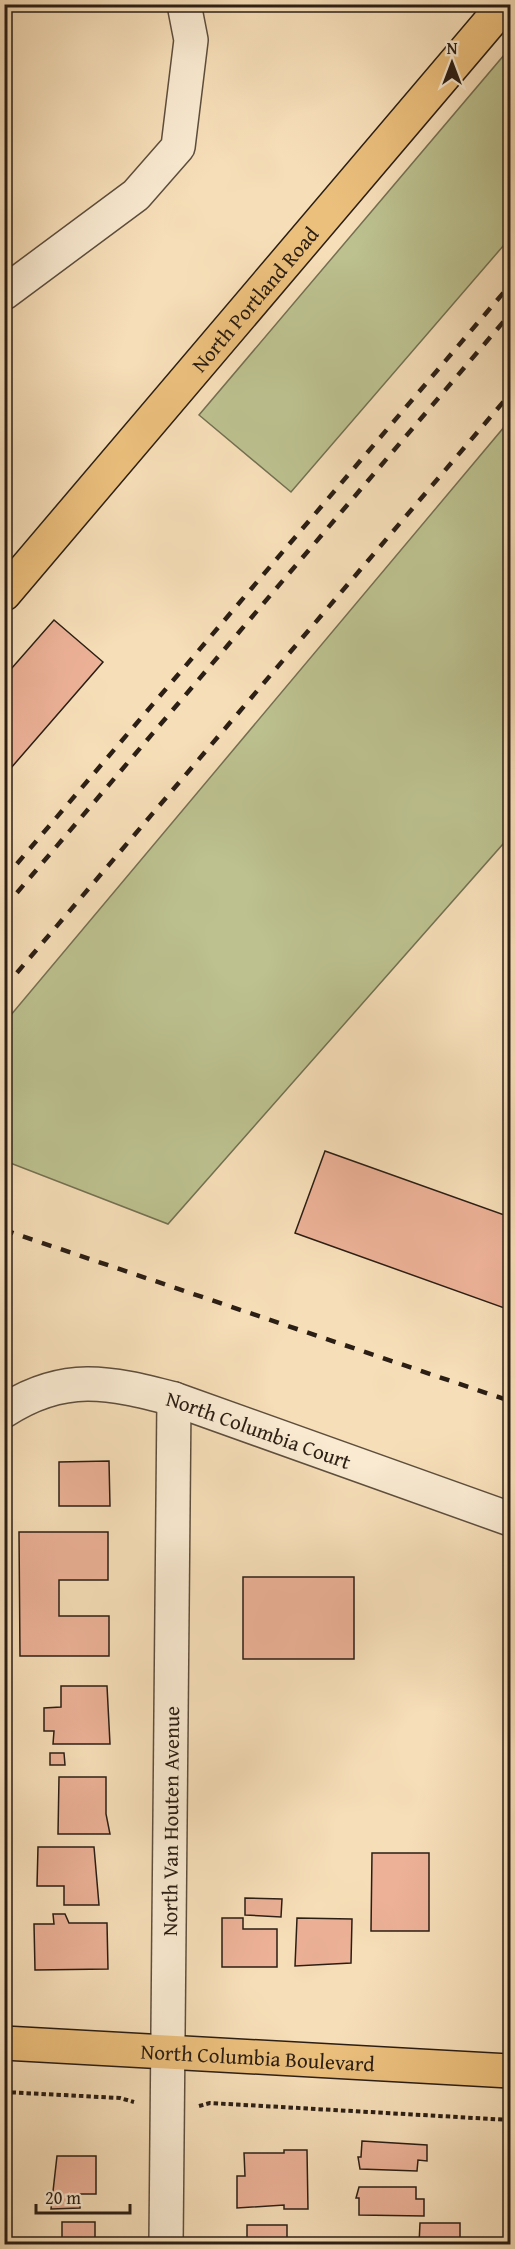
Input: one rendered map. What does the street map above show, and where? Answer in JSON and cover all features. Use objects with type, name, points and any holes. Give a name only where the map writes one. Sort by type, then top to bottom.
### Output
[{"type":"main road","name":"North Portland Road","points":[[4,594],[499,6]]},
{"type":"main road","name":"North Columbia Boulevard","points":[[4,2043],[510,2071]]},
{"type":"street","points":[[4,293],[136,195],[178,147],[191,40],[184,4]]},
{"type":"street","name":"North Columbia Court","points":[[4,1411],[21,1400],[53,1387],[90,1382],[123,1385],[174,1399],[510,1519]]},
{"type":"street","name":"North Van Houten Avenue","points":[[166,2244],[174,1399]]},
{"type":"path","points":[[4,2092],[120,2098],[134,2102]]},
{"type":"path","points":[[193,2108],[210,2103],[510,2120]]},
{"type":"green space","points":[[510,48],[510,238],[291,492],[199,415]]},
{"type":"green space","points":[[510,420],[510,836],[168,1224],[5,1161],[5,1022]]},
{"type":"building","points":[[54,620],[103,662],[4,776],[4,677]]},
{"type":"building","points":[[325,1151],[510,1217],[510,1310],[295,1233]]},
{"type":"building","points":[[109,1461],[110,1506],[59,1506],[59,1462]]},
{"type":"building","points":[[19,1532],[108,1532],[108,1580],[59,1580],[59,1616],[109,1616],[109,1656],[20,1656]]},
{"type":"building","points":[[243,1577],[354,1577],[354,1659],[243,1659]]},
{"type":"building","points":[[61,1686],[107,1686],[110,1744],[53,1744],[54,1731],[44,1731],[44,1708],[61,1707]]},
{"type":"building","points":[[50,1753],[64,1753],[65,1765],[50,1765]]},
{"type":"building","points":[[59,1777],[106,1777],[106,1814],[110,1834],[58,1834]]},
{"type":"building","points":[[38,1847],[94,1847],[99,1905],[64,1905],[64,1886],[37,1886]]},
{"type":"building","points":[[372,1853],[429,1853],[429,1931],[371,1931]]},
{"type":"building","points":[[245,1898],[282,1899],[281,1917],[245,1915]]},
{"type":"building","points":[[53,1914],[65,1914],[69,1923],[107,1923],[108,1969],[35,1970],[34,1924],[54,1924]]},
{"type":"building","points":[[222,1918],[243,1918],[243,1929],[277,1929],[277,1967],[222,1967]]},
{"type":"building","points":[[297,1918],[352,1919],[351,1963],[295,1966]]},
{"type":"building","points":[[362,2141],[427,2145],[427,2161],[418,2160],[417,2171],[360,2169],[358,2157],[361,2157]]},
{"type":"building","points":[[284,2150],[307,2150],[308,2209],[284,2209],[284,2205],[237,2208],[237,2176],[245,2176],[244,2153],[284,2153]]},
{"type":"building","points":[[57,2156],[96,2156],[96,2194],[80,2194],[80,2208],[51,2209]]},
{"type":"building","points":[[359,2187],[416,2187],[416,2199],[424,2199],[424,2216],[359,2215],[359,2198],[356,2198]]},
{"type":"building","points":[[62,2222],[95,2222],[95,2244],[6,2244],[6,2239],[62,2239]]},
{"type":"building","points":[[420,2223],[460,2223],[460,2243],[463,2244],[419,2244]]},
{"type":"building","points":[[247,2225],[287,2225],[287,2244],[247,2244]]},
{"type":"railway","points":[[4,879],[510,285]]},
{"type":"railway","points":[[4,908],[510,314]]},
{"type":"railway","points":[[4,988],[510,394]]},
{"type":"railway","points":[[4,1230],[510,1401]]}]
